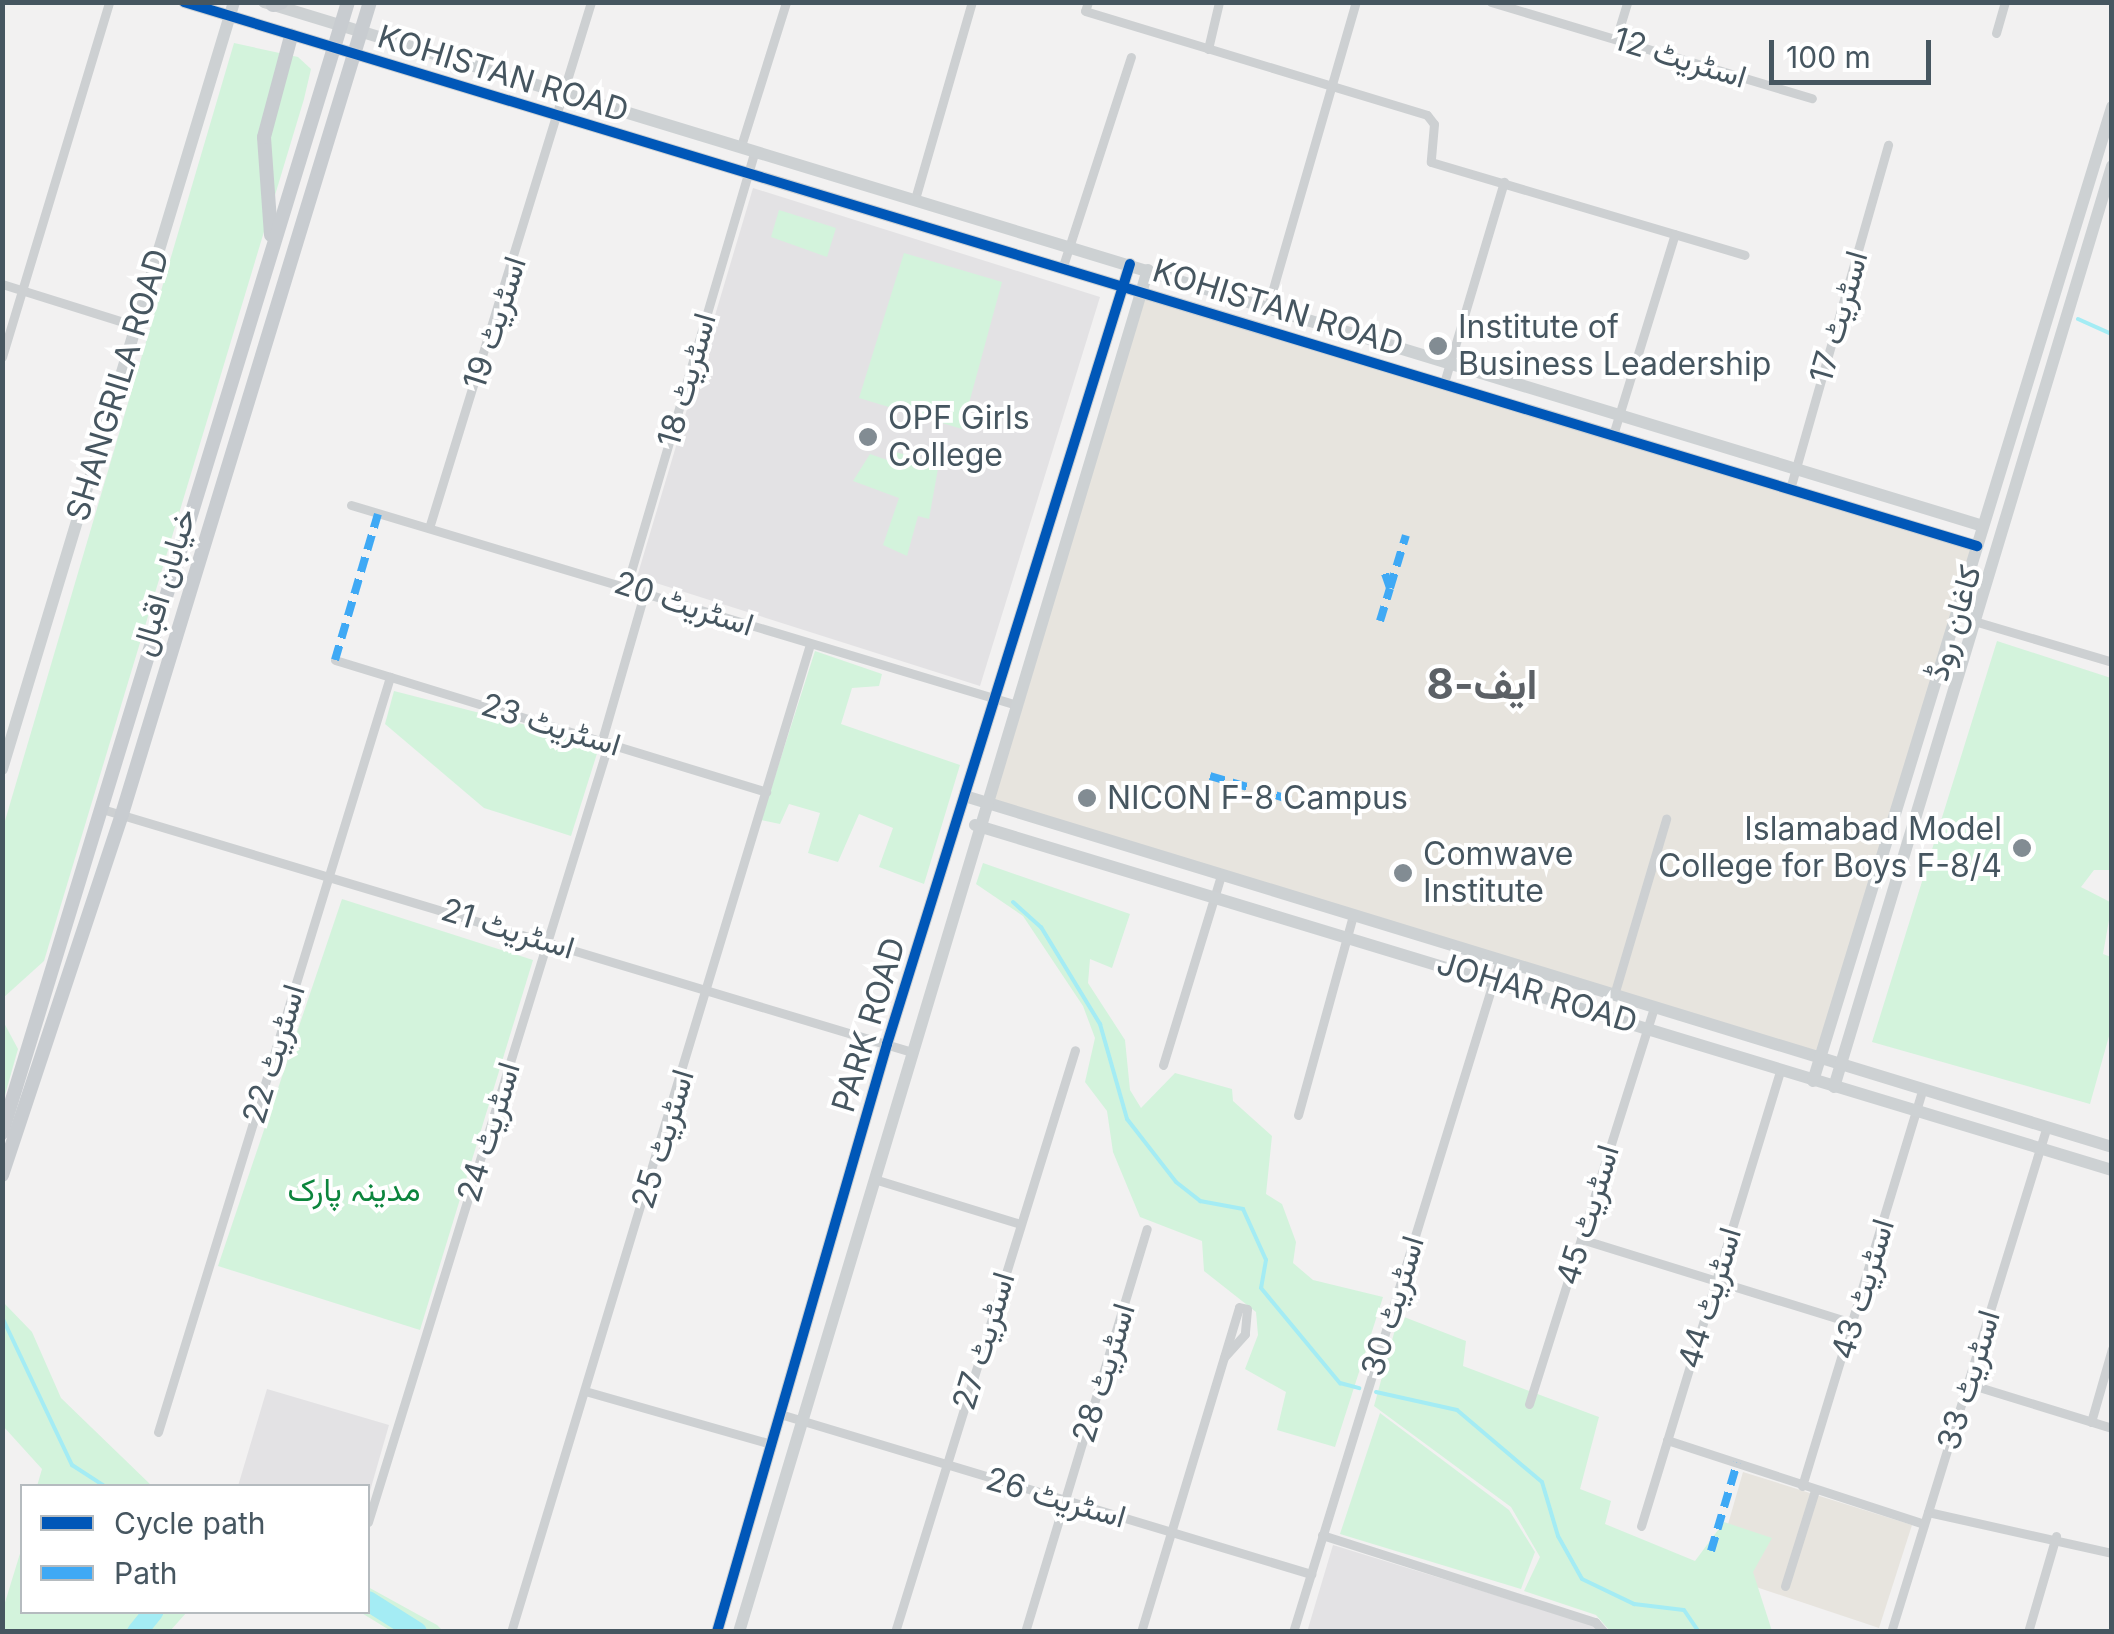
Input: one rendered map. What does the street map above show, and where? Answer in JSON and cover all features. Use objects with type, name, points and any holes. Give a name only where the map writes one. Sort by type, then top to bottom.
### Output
[{"type":"main road","name":"خیابان اقبال","points":[[2,1133],[272,240],[348,2]]},
{"type":"main road","name":"خیابان اقبال","points":[[2,1175],[122,814],[370,2]]},
{"type":"main road","points":[[272,240],[261,166],[291,36]]},
{"type":"street","points":[[2,357],[109,2]]},
{"type":"street","name":"KOHISTAN ROAD","points":[[184,2],[231,9],[291,36],[1978,546]]},
{"type":"street","name":"اسٹریٹ 19","points":[[429,528],[590,2]]},
{"type":"street","name":"اسٹریٹ 18","points":[[627,586],[748,174],[748,148],[786,2]]},
{"type":"street","points":[[916,200],[972,2]]},
{"type":"street","points":[[1208,49],[1220,2]]},
{"type":"street","points":[[1260,329],[1356,2]]},
{"type":"street","name":"اسٹریٹ 12","points":[[1491,2],[1812,98]]},
{"type":"street","points":[[1616,39],[1627,2]]},
{"type":"street","points":[[1996,33],[2005,2]]},
{"type":"street","name":"KOHISTAN ROAD","points":[[273,3],[1305,317],[1449,367],[1619,419],[1983,526]]},
{"type":"street","points":[[1086,7],[1432,119],[1431,162],[1745,256]]},
{"type":"street","name":"SHANGRILA ROAD","points":[[2,768],[231,9]]},
{"type":"street","points":[[1062,269],[1132,57]]},
{"type":"street","name":"کاغان روڈ","points":[[1813,1081],[1983,526],[2106,146],[2112,107]]},
{"type":"street","name":"اسٹریٹ 17","points":[[1790,489],[1888,145]]},
{"type":"street","name":"کاغان روڈ","points":[[1834,1087],[2112,166]]},
{"type":"street","points":[[1444,384],[1504,182]]},
{"type":"street","points":[[1613,436],[1675,234]]},
{"type":"street","name":"PARK ROAD","points":[[716,1632],[888,1044],[968,797],[1130,264]]},
{"type":"street","name":"PARK ROAD","points":[[739,1632],[1148,270]]},
{"type":"street","points":[[2,284],[136,326]]},
{"type":"street","points":[[1298,340],[1305,317]]},
{"type":"street","name":"اسٹریٹ 20","points":[[351,505],[1017,705]]},
{"type":"street","name":"اسٹریٹ 24","points":[[370,1516],[549,941],[645,592]]},
{"type":"street","points":[[1974,621],[2112,662]]},
{"type":"street","name":"اسٹریٹ 25","points":[[511,1632],[709,990],[810,644]]},
{"type":"street","name":"اسٹریٹ 23","points":[[335,660],[766,792]]},
{"type":"street","name":"اسٹریٹ 22","points":[[158,1432],[390,676]]},
{"type":"street","points":[[1916,746],[1934,752]]},
{"type":"street","name":"JOHAR ROAD","points":[[968,797],[2112,1148]]},
{"type":"street","name":"اسٹریٹ 21","points":[[102,808],[912,1052]]},
{"type":"street","points":[[1614,995],[1666,819]]},
{"type":"street","name":"JOHAR ROAD","points":[[960,822],[1648,1026],[1780,1072],[2112,1170]]},
{"type":"street","points":[[1163,1065],[1220,875]]},
{"type":"street","points":[[1298,1115],[1353,916]]},
{"type":"street","name":"اسٹریٹ 30","points":[[1293,1632],[1500,960]]},
{"type":"street","points":[[1844,980],[1864,986]]},
{"type":"street","name":"اسٹریٹ 45","points":[[1529,1404],[1654,1007]]},
{"type":"street","name":"اسٹریٹ 27","points":[[894,1632],[1075,1050]]},
{"type":"street","name":"اسٹریٹ 44","points":[[1641,1526],[1780,1072]]},
{"type":"street","name":"اسٹریٹ 43","points":[[1802,1486],[1922,1091]]},
{"type":"street","name":"اسٹریٹ 33","points":[[1891,1632],[2046,1129]]},
{"type":"street","points":[[874,1179],[1020,1224]]},
{"type":"street","name":"اسٹریٹ 28","points":[[1025,1632],[1147,1230]]},
{"type":"street","points":[[1580,1240],[1852,1323]]},
{"type":"street","points":[[1141,1632],[1172,1532],[1224,1357],[1239,1308],[1247,1309],[1245,1334],[1224,1357]]},
{"type":"street","points":[[2091,1422],[2112,1348]]},
{"type":"street","points":[[1969,1384],[2112,1428]]},
{"type":"street","points":[[585,1392],[772,1444]]},
{"type":"street","name":"اسٹریٹ 26","points":[[780,1414],[1310,1574]]},
{"type":"street","points":[[1667,1440],[1924,1524]]},
{"type":"street","points":[[1786,1586],[1815,1490]]},
{"type":"street","points":[[1928,1512],[2056,1536],[2112,1553]]},
{"type":"street","points":[[1322,1536],[1594,1622],[1604,1632]]},
{"type":"street","points":[[2028,1632],[2056,1536]]},
{"type":"shaded area","name":"OPF Girls College","points":[[753,188],[1100,297],[980,686],[637,577]]},
{"type":"shaded area","points":[[1141,293],[1977,546],[1820,1058],[987,804]]},
{"type":"shaded area","points":[[267,1389],[389,1425],[370,1491],[370,1484],[239,1484]]},
{"type":"shaded area","points":[[1743,1472],[1912,1525],[1879,1628],[1714,1573]]},
{"type":"shaded area","points":[[1333,1545],[1596,1626],[1594,1632],[1307,1632]]},
{"type":"green space","points":[[234,43],[298,57],[311,69],[304,99],[44,961],[3,998],[2,831]]},
{"type":"green space","points":[[779,210],[836,228],[827,257],[771,237]]},
{"type":"green space","points":[[904,253],[1002,282],[962,429],[859,398]]},
{"type":"green space","points":[[895,452],[939,463],[929,519],[918,516],[907,556],[883,545],[899,498],[853,481],[870,454],[890,461]]},
{"type":"green space","name":"Islamabad Model College for Boys F-8/4","points":[[1997,641],[2111,678],[2111,870],[2094,870],[2081,887],[2112,903],[2103,954],[2111,957],[2111,1029],[2090,1104],[1872,1042]]},
{"type":"green space","points":[[815,651],[882,674],[879,686],[852,688],[841,724],[960,765],[924,884],[879,867],[893,828],[859,814],[838,862],[808,853],[820,813],[789,804],[780,824],[761,820]]},
{"type":"green space","points":[[394,691],[600,744],[571,836],[484,808],[385,724]]},
{"type":"green space","points":[[983,863],[1130,914],[1112,968],[1090,959],[1088,983],[1125,1040],[1130,1090],[1141,1108],[1175,1073],[1232,1089],[1233,1101],[1272,1136],[1266,1194],[1282,1204],[1296,1242],[1293,1263],[1313,1280],[1383,1297],[1335,1447],[1277,1430],[1286,1392],[1245,1369],[1258,1335],[1256,1312],[1204,1271],[1202,1241],[1140,1217],[1113,1152],[1107,1111],[1085,1082],[1095,1038],[1083,1006],[1023,916],[976,884]]},
{"type":"green space","name":"مدینہ پارک","points":[[342,899],[533,960],[420,1330],[218,1266]]},
{"type":"green space","points":[[2,1021],[18,1049],[3,1102]]},
{"type":"green space","points":[[3,1302],[32,1332],[61,1398],[150,1484],[38,1484],[42,1469],[3,1426]]},
{"type":"green space","points":[[1399,1315],[1466,1341],[1463,1366],[1599,1417],[1580,1489],[1611,1501],[1605,1524],[1695,1561],[1724,1522],[1772,1538],[1753,1572],[1772,1631],[1610,1631],[1596,1615],[1524,1591],[1540,1557],[1511,1507],[1374,1406]]},
{"type":"green space","points":[[1380,1413],[1509,1510],[1535,1552],[1521,1589],[1340,1534]]},
{"type":"green space","points":[[20,1554],[20,1614],[185,1614],[170,1631],[3,1631],[3,1609]]},
{"type":"green space","points":[[370,1588],[443,1631],[391,1631],[363,1614],[370,1614]]},
{"type":"waterway","points":[[2078,319],[2112,334]]},
{"type":"waterway","points":[[1013,902],[1041,927],[1100,1024],[1127,1119],[1176,1182],[1200,1201],[1243,1209],[1266,1260],[1261,1288],[1340,1383],[1359,1388]]},
{"type":"waterway","points":[[2,1317],[72,1465],[101,1484]]},
{"type":"waterway","points":[[1376,1392],[1457,1410],[1542,1482],[1558,1536],[1582,1579],[1634,1604],[1684,1610],[1699,1632]]},
{"type":"waterway","points":[[370,1602],[417,1632]]},
{"type":"waterway","points":[[137,1632],[151,1614]]},
{"type":"marked path","points":[[335,660],[378,514]]},
{"type":"marked path","points":[[1390,588],[1406,535]]},
{"type":"marked path","points":[[1380,621],[1390,588],[1383,568]]},
{"type":"marked path","points":[[1210,776],[1312,806]]},
{"type":"marked path","points":[[1711,1551],[1737,1463]]},
{"type":"cycle path","points":[[184,2],[1977,546]]},
{"type":"cycle path","points":[[717,1632],[887,1044],[1130,264]]},
{"type":"place","name":"Institute of Business Leadership","points":[[1438,346]]},
{"type":"place","name":"OPF Girls College","points":[[868,437]]},
{"type":"place","name":"NICON F-8 Campus","points":[[1087,798]]},
{"type":"place","name":"Islamabad Model College for Boys F-8/4","points":[[2022,848]]},
{"type":"place","name":"Comwave Institute","points":[[1403,873]]},
{"type":"district","name":"ایف-8","points":[[1482,684]]}]
